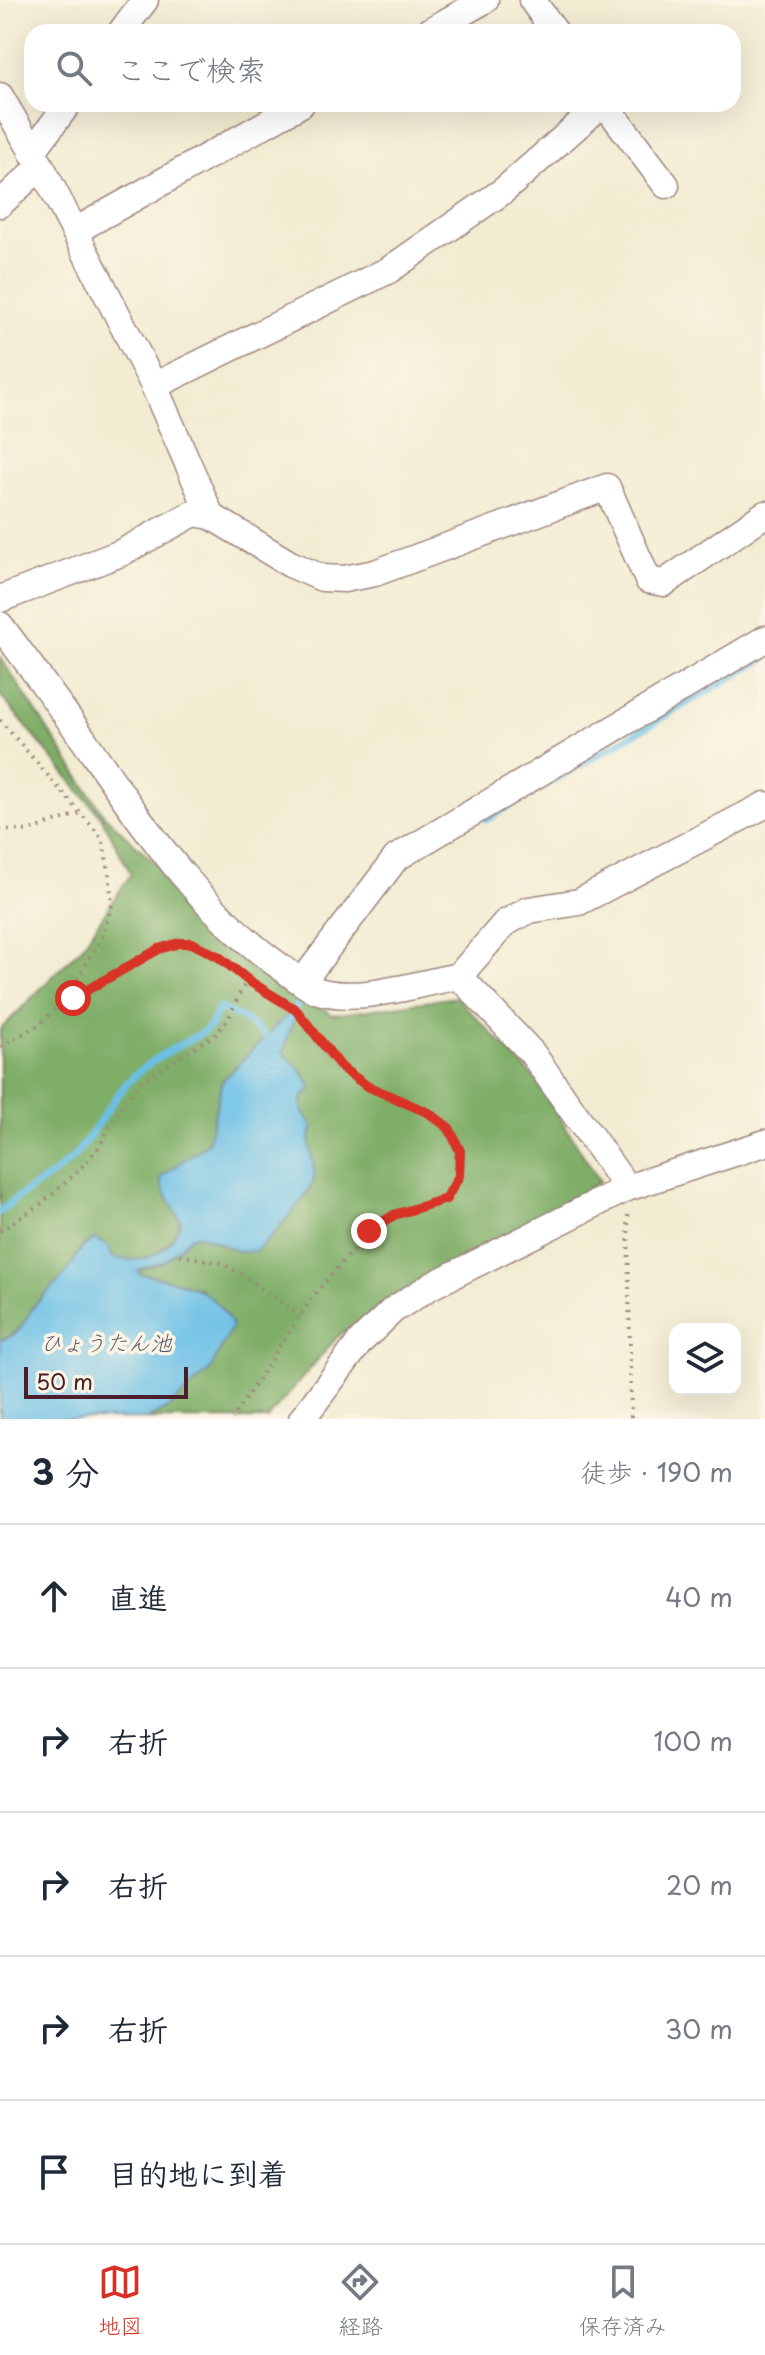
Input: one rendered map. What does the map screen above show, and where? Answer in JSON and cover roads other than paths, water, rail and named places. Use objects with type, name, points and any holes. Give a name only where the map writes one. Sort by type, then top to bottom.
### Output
[{"type":"street","points":[[127,24],[145,0]]},
{"type":"street","points":[[442,24],[485,0]]},
{"type":"street","points":[[534,0],[550,24]]},
{"type":"street","points":[[0,96],[75,231],[154,386],[211,516]]},
{"type":"street","points":[[0,204],[36,159],[63,112]]},
{"type":"street","points":[[75,231],[287,112]]},
{"type":"street","points":[[154,386],[389,270],[503,191],[595,112]]},
{"type":"street","points":[[610,112],[666,185]]},
{"type":"street","points":[[0,599],[121,553],[194,513],[211,516],[290,564],[322,578],[344,579],[375,573],[607,487],[648,580],[664,583],[765,514]]},
{"type":"street","points":[[0,625],[143,824],[209,905],[266,957],[307,985],[353,996],[459,976],[505,923],[529,910],[579,902],[765,805]]},
{"type":"street","points":[[307,985],[396,858],[765,639]]},
{"type":"street","points":[[459,976],[532,1053],[627,1188]]},
{"type":"street","points":[[302,1419],[360,1342],[393,1310],[431,1286],[627,1188],[765,1143]]},
{"type":"water","name":"ひょうたん池","points":[[286,1016],[293,1021],[283,1052],[312,1088],[302,1098],[302,1111],[313,1127],[310,1139],[314,1170],[312,1184],[289,1216],[255,1251],[239,1252],[201,1235],[192,1236],[165,1261],[138,1270],[138,1273],[192,1287],[204,1293],[224,1312],[232,1326],[210,1370],[170,1407],[147,1419],[0,1419],[0,1340],[18,1330],[35,1305],[63,1277],[82,1249],[95,1239],[108,1246],[112,1257],[124,1259],[145,1258],[163,1249],[181,1221],[162,1187],[161,1177],[208,1143],[222,1081]]},
{"type":"waterway","points":[[487,819],[765,658]]},
{"type":"waterway","points":[[290,1019],[304,993]]},
{"type":"waterway","points":[[0,1212],[70,1160],[122,1089],[146,1066],[203,1032],[211,1025],[219,1008],[230,1013]]},
{"type":"waterway","points":[[232,1013],[266,1037]]}]
